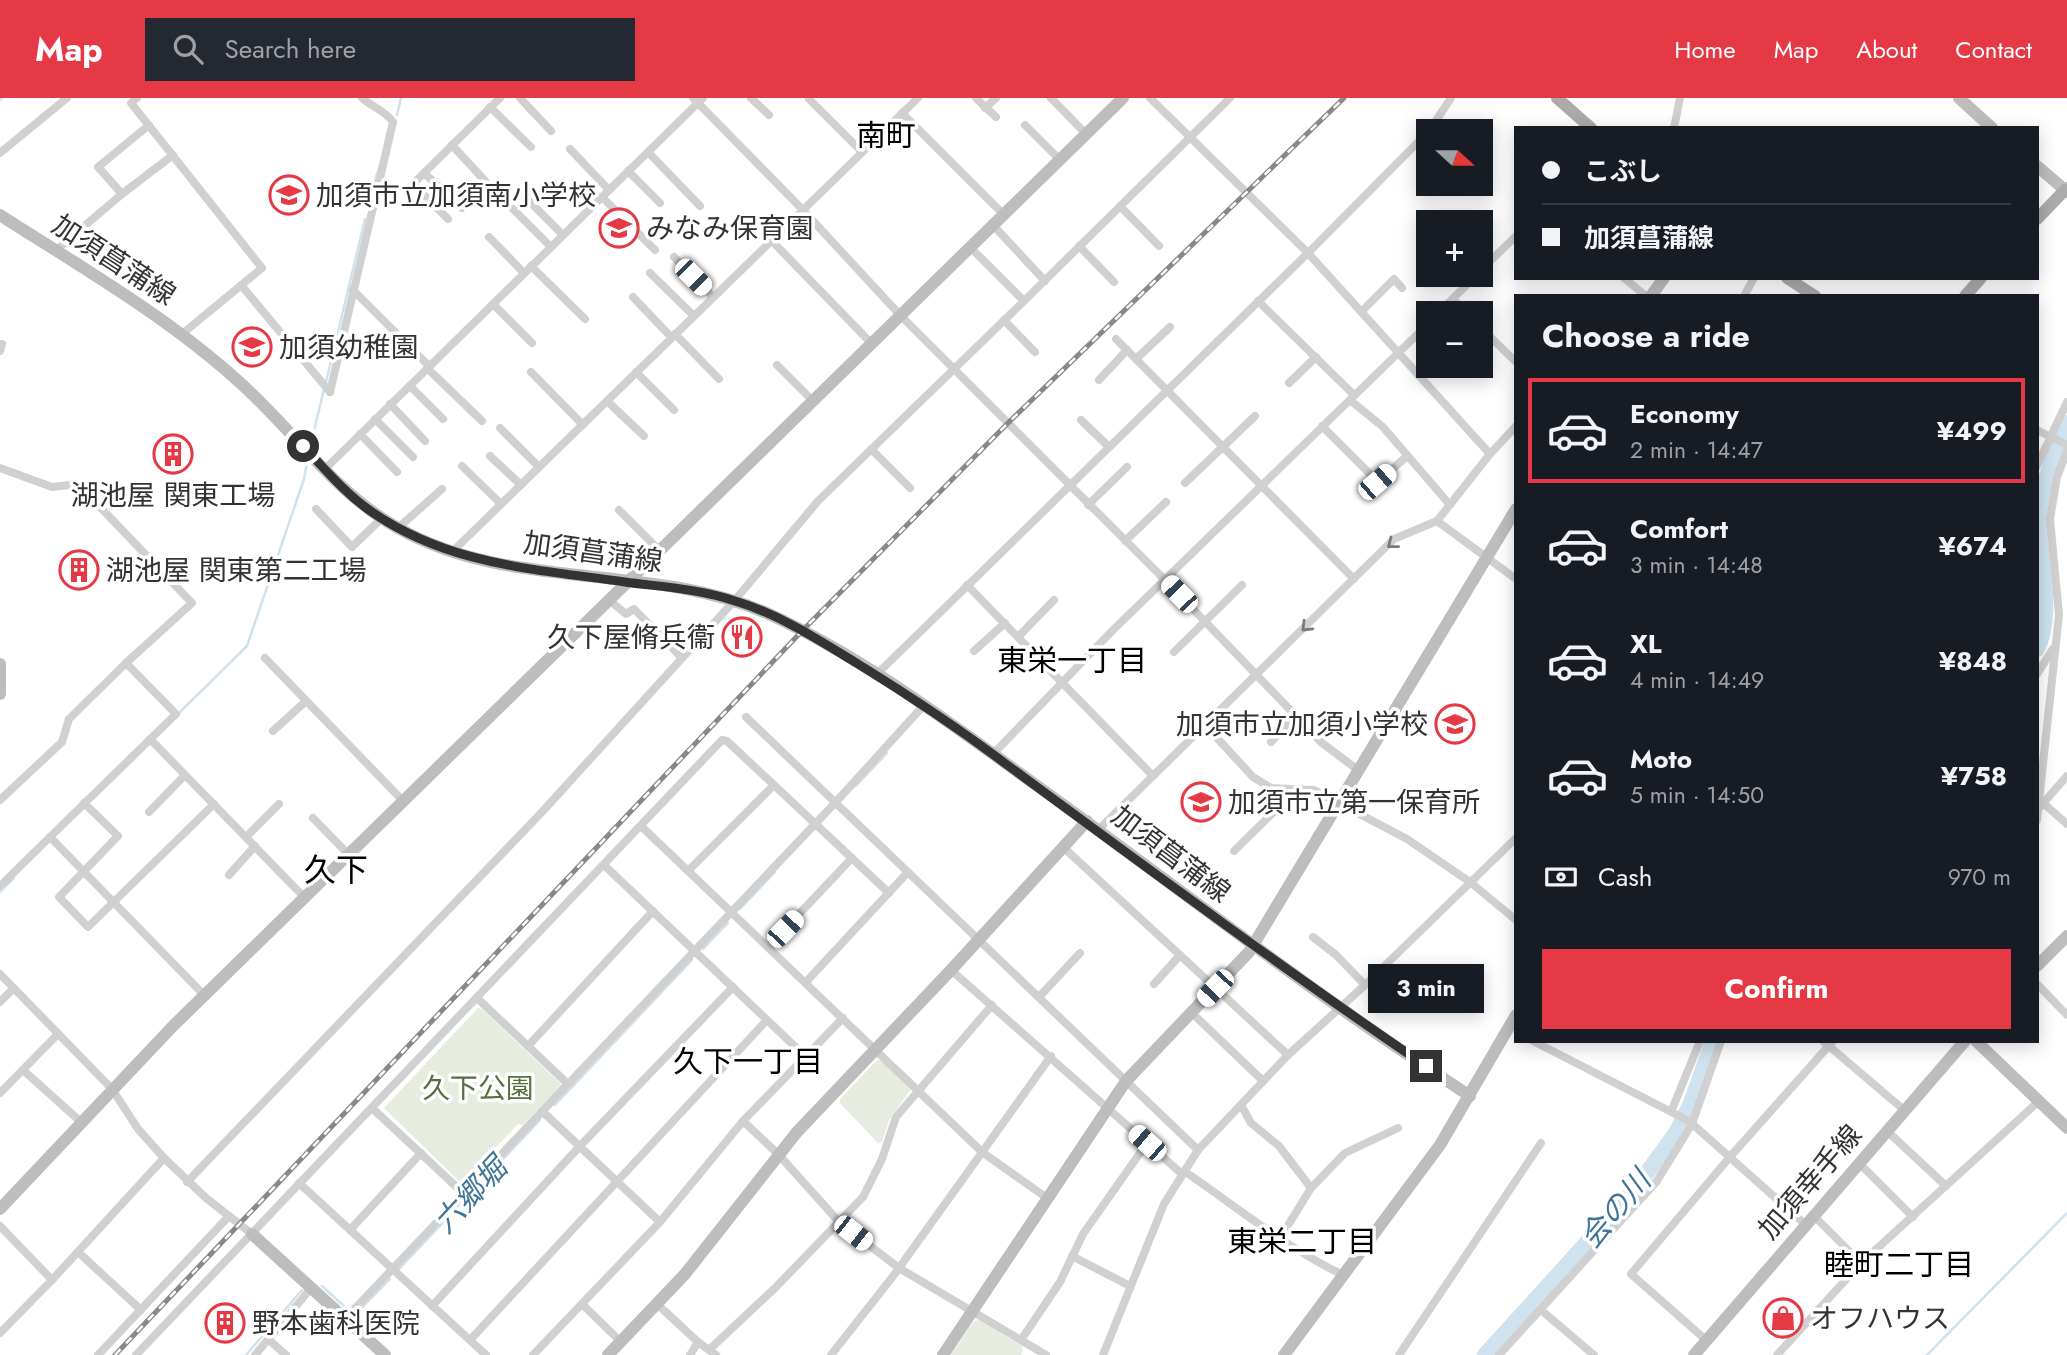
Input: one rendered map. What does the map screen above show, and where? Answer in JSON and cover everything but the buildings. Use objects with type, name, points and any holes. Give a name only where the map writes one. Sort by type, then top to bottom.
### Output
[{"type":"main road","points":[[1558,98],[1589,126]]},
{"type":"main road","points":[[2039,217],[2066,190]]},
{"type":"main road","points":[[1790,280],[1812,294]]},
{"type":"main road","points":[[1967,294],[1979,280]]},
{"type":"street","points":[[0,153],[67,98]]},
{"type":"street","points":[[137,98],[131,103],[262,268],[182,334]]},
{"type":"street","points":[[241,285],[330,392],[393,122],[388,114],[372,107],[362,98]]},
{"type":"street","points":[[448,219],[413,184],[500,98]]},
{"type":"street","points":[[520,98],[551,131]]},
{"type":"street","points":[[751,98],[769,116]]},
{"type":"street","points":[[452,552],[918,98]]},
{"type":"street","points":[[976,98],[996,117]]},
{"type":"street","points":[[985,108],[996,98]]},
{"type":"street","points":[[1051,98],[1086,134]]},
{"type":"street","points":[[0,1209],[204,995],[1123,98]]},
{"type":"street","points":[[1150,98],[1307,253],[1490,454]]},
{"type":"street","points":[[187,1181],[527,827],[735,600],[818,501],[1230,98]]},
{"type":"street","points":[[1437,119],[1451,98]]},
{"type":"street","points":[[1674,126],[1680,98]]},
{"type":"street","points":[[1959,98],[1990,126]]},
{"type":"street","points":[[809,99],[862,152]]},
{"type":"street","points":[[325,469],[606,194],[698,100],[900,315],[1165,580],[1295,716],[1322,743],[1358,770]]},
{"type":"street","points":[[491,107],[531,147]]},
{"type":"street","points":[[902,113],[1003,214]]},
{"type":"street","points":[[122,194],[98,167],[149,125]]},
{"type":"street","points":[[1025,125],[1059,159]]},
{"type":"street","points":[[876,675],[1416,144]]},
{"type":"street","points":[[452,145],[487,183]]},
{"type":"street","points":[[569,149],[655,250]]},
{"type":"street","points":[[648,152],[700,206]]},
{"type":"street","points":[[55,251],[122,194],[173,156]]},
{"type":"street","points":[[2039,168],[2066,190]]},
{"type":"street","points":[[628,171],[660,203]]},
{"type":"street","points":[[424,173],[462,208]]},
{"type":"street","points":[[524,196],[563,235]]},
{"type":"street","points":[[1119,206],[1159,246]]},
{"type":"street","points":[[513,209],[551,247]]},
{"type":"street","name":"加須菖蒲線","points":[[0,215],[182,334],[237,379],[356,499],[398,528],[452,552],[500,564],[693,591],[735,600],[802,631],[924,705],[1087,821],[1339,1007],[1470,1096]]},
{"type":"street","points":[[992,225],[1045,281]]},
{"type":"street","points":[[489,237],[585,319]]},
{"type":"street","points":[[1493,259],[1514,238]]},
{"type":"street","points":[[771,240],[871,343]]},
{"type":"street","points":[[1079,246],[1114,282]]},
{"type":"street","points":[[970,247],[1024,302]]},
{"type":"street","points":[[674,257],[713,297]]},
{"type":"street","points":[[650,274],[694,316]]},
{"type":"street","points":[[1361,312],[1394,279],[1402,288]]},
{"type":"street","points":[[1627,280],[1645,294]]},
{"type":"street","points":[[1650,294],[1662,280]]},
{"type":"street","points":[[1453,299],[1465,287]]},
{"type":"street","points":[[353,290],[482,421]]},
{"type":"street","points":[[633,297],[719,379]]},
{"type":"street","points":[[1258,301],[1383,427],[1450,505]]},
{"type":"street","points":[[493,304],[532,343]]},
{"type":"street","points":[[1004,320],[1035,352]]},
{"type":"street","points":[[1136,359],[1170,327]]},
{"type":"street","points":[[993,754],[1165,580],[1416,336]]},
{"type":"street","points":[[1115,340],[1167,389],[1354,579]]},
{"type":"street","points":[[1493,340],[1514,360]]},
{"type":"street","points":[[1099,380],[1126,351]]},
{"type":"street","points":[[1289,383],[1316,357]]},
{"type":"street","points":[[777,365],[813,401]]},
{"type":"street","points":[[531,372],[583,425]]},
{"type":"street","points":[[636,372],[674,410]]},
{"type":"street","points":[[410,386],[443,419]]},
{"type":"street","points":[[607,401],[644,436]]},
{"type":"street","points":[[2039,461],[2067,402]]},
{"type":"street","points":[[390,404],[425,441]]},
{"type":"street","points":[[1185,484],[1255,416]]},
{"type":"street","points":[[375,419],[413,457]]},
{"type":"street","points":[[1081,420],[1108,446]]},
{"type":"street","points":[[1322,426],[1377,482],[1407,456]]},
{"type":"street","points":[[500,428],[539,467]]},
{"type":"street","points":[[1098,830],[1394,539],[1437,521],[1514,428]]},
{"type":"street","points":[[2039,431],[2067,445]]},
{"type":"street","points":[[360,434],[397,472]]},
{"type":"street","points":[[871,449],[910,488]]},
{"type":"street","points":[[2039,804],[2055,646],[2063,616],[2050,519],[2057,477],[2067,451]]},
{"type":"street","points":[[490,456],[521,485]]},
{"type":"street","points":[[462,466],[501,504]]},
{"type":"street","points":[[1088,505],[1127,467]]},
{"type":"street","points":[[0,468],[52,487],[78,484],[192,603],[69,719],[62,742],[0,800]]},
{"type":"street","points":[[398,528],[442,489]]},
{"type":"street","points":[[1125,541],[1166,502]]},
{"type":"street","points":[[316,509],[354,545],[382,518]]},
{"type":"street","points":[[619,510],[660,551]]},
{"type":"street","points":[[943,1355],[1126,1081],[1253,945],[1514,512]]},
{"type":"street","points":[[1437,521],[1514,578]]},
{"type":"street","points":[[967,585],[1153,776]]},
{"type":"street","points":[[1174,652],[1242,585]]},
{"type":"street","points":[[609,600],[626,614],[634,609],[682,657]]},
{"type":"street","points":[[1018,637],[1054,600]]},
{"type":"street","points":[[974,651],[1004,623]]},
{"type":"street","points":[[2039,671],[2055,646]]},
{"type":"street","points":[[265,658],[403,801]]},
{"type":"street","points":[[0,886],[176,714],[126,663]]},
{"type":"street","points":[[0,664],[0,694]]},
{"type":"street","points":[[273,732],[306,701]]},
{"type":"street","points":[[345,1319],[835,803],[924,705]]},
{"type":"street","points":[[746,716],[1198,1150]]},
{"type":"street","points":[[1271,742],[1295,716]]},
{"type":"street","points":[[1205,725],[1253,777],[1271,788],[1314,790],[1339,802],[1419,846],[1514,918]]},
{"type":"street","points":[[150,739],[304,897]]},
{"type":"street","points":[[136,1355],[722,740],[727,741],[889,893]]},
{"type":"street","points":[[149,812],[185,775]]},
{"type":"street","points":[[2039,804],[2067,776]]},
{"type":"street","points":[[688,871],[774,785]]},
{"type":"street","points":[[1234,851],[1297,789]]},
{"type":"street","points":[[84,803],[118,836],[59,897],[88,927],[214,804]]},
{"type":"street","points":[[246,837],[279,803]]},
{"type":"street","points":[[2039,804],[2067,824]]},
{"type":"street","points":[[313,818],[348,854]]},
{"type":"street","points":[[608,1355],[685,1274],[778,1154],[1087,821]]},
{"type":"street","points":[[641,826],[982,1152],[1047,1198]]},
{"type":"street","points":[[50,837],[204,995]]},
{"type":"street","points":[[1102,1355],[1164,1204],[1198,1150],[1262,1080],[1513,843]]},
{"type":"street","points":[[229,875],[255,846]]},
{"type":"street","points":[[1063,847],[1288,1055]]},
{"type":"street","points":[[768,947],[852,858]]},
{"type":"street","points":[[604,865],[806,1057]]},
{"type":"street","points":[[806,982],[908,872]]},
{"type":"street","points":[[528,1046],[653,911]]},
{"type":"street","points":[[2039,964],[2067,936]]},
{"type":"street","points":[[1313,937],[1336,955],[1365,985]]},
{"type":"street","points":[[1039,997],[1080,953]]},
{"type":"street","points":[[1154,984],[1181,955]]},
{"type":"street","points":[[951,970],[1183,1172],[1279,1240],[1343,1275]]},
{"type":"street","points":[[0,974],[112,1089],[138,1129],[163,1158],[312,1287],[385,1355]]},
{"type":"street","points":[[2039,986],[2067,1016]]},
{"type":"street","points":[[432,1306],[580,1146],[733,987]]},
{"type":"street","points":[[0,1002],[14,988]]},
{"type":"street","points":[[477,998],[568,1084]]},
{"type":"street","points":[[657,1304],[713,1353],[867,1192],[882,1158],[893,1121],[992,1005]]},
{"type":"street","points":[[1191,1013],[1262,1080]]},
{"type":"street","points":[[533,1355],[660,1222],[743,1121],[843,1018]]},
{"type":"street","points":[[470,1340],[768,1020]]},
{"type":"street","points":[[1283,1355],[1419,1175],[1512,1030]]},
{"type":"street","points":[[0,1093],[57,1035]]},
{"type":"street","points":[[1537,1043],[1690,1122],[1729,1158],[1861,1263]]},
{"type":"street","points":[[1674,1114],[1699,1043]]},
{"type":"street","points":[[1499,1355],[1657,1181],[1690,1122],[1720,1043]]},
{"type":"street","points":[[1706,1339],[1631,1274],[1828,1043],[1904,1111]]},
{"type":"street","name":"加須幸手線","points":[[1694,1355],[1963,1043]]},
{"type":"street","points":[[1978,1043],[2065,1123]]},
{"type":"street","points":[[831,1355],[899,1268],[1051,1056]]},
{"type":"street","points":[[23,1070],[81,1122]]},
{"type":"street","points":[[1777,1355],[1861,1263],[2039,1101]]},
{"type":"street","points":[[1241,1105],[1251,1123],[1279,1146],[1311,1188]]},
{"type":"street","points":[[372,1108],[463,1193]]},
{"type":"street","points":[[542,1111],[660,1222]]},
{"type":"street","points":[[743,1121],[778,1154],[840,1223],[899,1268],[1046,1355]]},
{"type":"street","points":[[1279,1240],[1311,1188],[1345,1153],[1398,1128]]},
{"type":"street","points":[[1887,1131],[1946,1186]]},
{"type":"street","points":[[1021,1340],[1060,1282],[1083,1234],[1147,1143]]},
{"type":"street","points":[[1399,1355],[1541,1143]]},
{"type":"street","points":[[350,1230],[421,1153]]},
{"type":"street","points":[[0,1333],[163,1158]]},
{"type":"street","points":[[1859,1163],[1913,1217]]},
{"type":"street","points":[[299,1183],[486,1355]]},
{"type":"street","points":[[98,1355],[229,1216]]},
{"type":"street","points":[[0,1226],[52,1280]]},
{"type":"street","points":[[78,1252],[141,1310]]},
{"type":"street","points":[[1072,1256],[1130,1286]]},
{"type":"street","points":[[255,1355],[312,1287]]},
{"type":"street","points":[[582,1304],[621,1342]]},
{"type":"street","points":[[1541,1310],[1594,1355]]},
{"type":"street","points":[[268,1339],[286,1355]]},
{"type":"street","points":[[690,1355],[698,1342]]},
{"type":"street","points":[[1027,1355],[1032,1347]]},
{"type":"green space","name":"久下公園","points":[[478,1008],[562,1085],[522,1126],[519,1123],[471,1173],[473,1176],[464,1186],[384,1108]]},
{"type":"green space","points":[[877,1060],[881,1060],[911,1089],[889,1120],[882,1142],[878,1143],[840,1103],[840,1099]]},
{"type":"green space","points":[[979,1320],[1022,1346],[1021,1355],[951,1355],[974,1321]]},
{"type":"waterway","points":[[397,115],[401,98]]},
{"type":"waterway","points":[[371,196],[377,173]]},
{"type":"waterway","points":[[326,382],[365,219]]},
{"type":"waterway","points":[[310,447],[324,389]]},
{"type":"waterway","name":"会の川","points":[[2039,643],[2045,617],[2041,499],[2050,466],[2067,423]]},
{"type":"waterway","points":[[179,713],[247,646],[304,479],[308,457]]},
{"type":"waterway","name":"六郷堀","points":[[856,786],[887,753]]},
{"type":"waterway","name":"六郷堀","points":[[740,909],[775,872]]},
{"type":"waterway","points":[[0,892],[14,878]]},
{"type":"waterway","name":"六郷堀","points":[[703,949],[728,923]]},
{"type":"waterway","name":"六郷堀","points":[[555,1105],[692,960]]},
{"type":"waterway","name":"会の川","points":[[1485,1355],[1633,1192],[1676,1133],[1691,1103],[1712,1043]]},
{"type":"waterway","name":"六郷堀","points":[[399,1269],[540,1120]]},
{"type":"waterway","points":[[1927,1355],[2067,1213]]},
{"type":"waterway","name":"六郷堀","points":[[357,1313],[390,1279]]},
{"type":"waterway","name":"六郷堀","points":[[322,1286],[345,1307]]},
{"type":"waterway","name":"六郷堀","points":[[246,1355],[302,1290]]},
{"type":"railway","points":[[115,1355],[802,631],[1008,423],[1344,98]]},
{"type":"place","name":"加須市立加須南小学校","points":[[289,195]]},
{"type":"place","name":"みなみ保育園","points":[[619,228]]},
{"type":"place","name":"加須幼稚園","points":[[252,347]]},
{"type":"place","name":"湖池屋 関東工場","points":[[173,454]]},
{"type":"place","name":"湖池屋 関東第二工場","points":[[79,570]]},
{"type":"place","name":"久下屋脩兵衞","points":[[742,637]]},
{"type":"place","name":"加須市立加須小学校","points":[[1455,724]]},
{"type":"place","name":"加須市立第一保育所","points":[[1201,802]]},
{"type":"place","name":"オフハウス","points":[[1783,1318]]},
{"type":"place","name":"野本歯科医院","points":[[225,1323]]},
{"type":"district","name":"南町","points":[[886,135]]},
{"type":"district","name":"東栄一丁目","points":[[1072,660]]},
{"type":"district","name":"久下","points":[[336,870]]},
{"type":"district","name":"久下一丁目","points":[[748,1061]]},
{"type":"district","name":"東栄二丁目","points":[[1302,1241]]},
{"type":"district","name":"睦町二丁目","points":[[1899,1264]]},
{"type":"route","points":[[303,446],[344,489],[390,524],[452,552],[500,564],[712,594],[754,607],[830,646],[924,705],[1087,821],[1339,1007],[1426,1066]]}]
